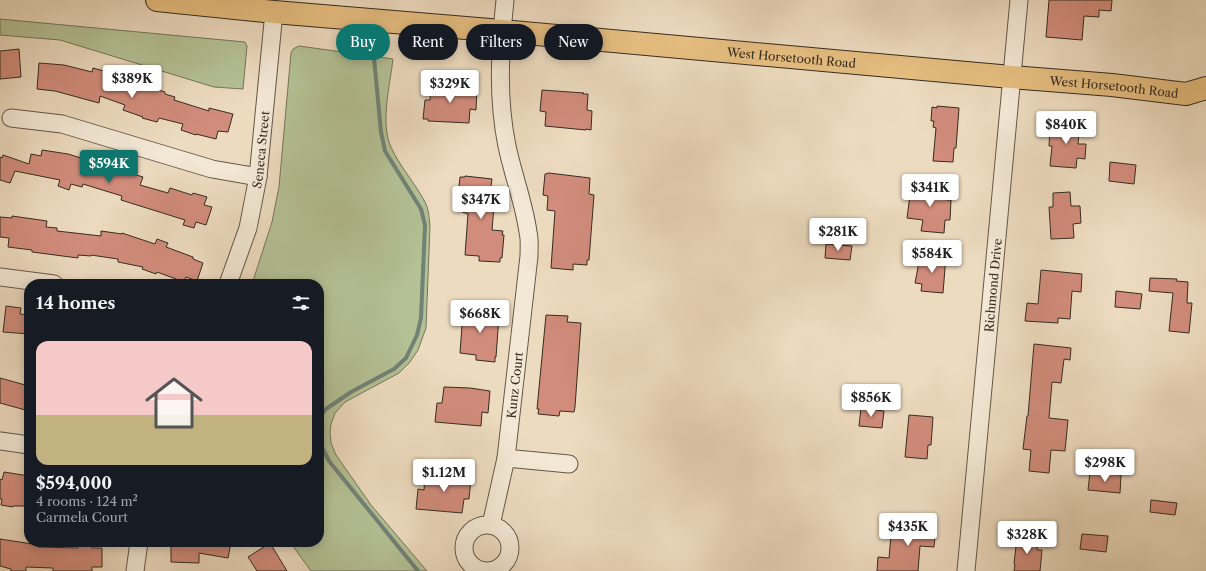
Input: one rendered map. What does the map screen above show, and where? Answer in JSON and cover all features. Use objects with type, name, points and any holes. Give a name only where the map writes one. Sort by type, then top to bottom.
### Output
[{"type":"main road","name":"West Horsetooth Road","points":[[157,0],[274,12],[466,28]]},
{"type":"main road","name":"West Horsetooth Road","points":[[536,34],[1011,77],[1196,91],[1206,105]]},
{"type":"street","points":[[503,24],[505,0]]},
{"type":"street","name":"Richmond Drive","points":[[966,571],[1019,0]]},
{"type":"street","name":"Seneca Street","points":[[230,279],[248,228],[258,177],[274,12]]},
{"type":"street","name":"Kunz Court","points":[[491,525],[506,458],[529,256],[529,234],[507,146],[504,125],[500,60]]},
{"type":"street","points":[[11,118],[62,124],[212,170],[258,177]]},
{"type":"street","points":[[0,277],[24,280]]},
{"type":"street","points":[[0,441],[24,444]]},
{"type":"street","points":[[506,458],[569,464]]},
{"type":"street","points":[[135,571],[138,547]]},
{"type":"green space","points":[[0,19],[245,42],[247,46],[243,89],[214,87],[60,40],[0,35]]},
{"type":"green space","points":[[299,46],[336,51],[336,60],[393,59],[386,116],[388,138],[391,147],[403,168],[425,202],[429,217],[430,226],[426,328],[418,350],[410,362],[399,373],[345,402],[335,413],[330,432],[331,443],[336,455],[371,505],[427,571],[311,571],[294,547],[324,547],[324,279],[254,279],[272,222],[279,187],[291,53],[293,49]]},
{"type":"building","points":[[1049,0],[1112,0],[1111,11],[1099,10],[1099,17],[1084,16],[1082,40],[1046,37]]},
{"type":"building","points":[[19,49],[21,77],[0,79],[0,51]]},
{"type":"building","points":[[39,63],[64,65],[92,72],[93,68],[107,72],[107,74],[117,78],[116,80],[150,91],[151,88],[165,92],[165,94],[175,97],[174,100],[209,111],[209,108],[233,114],[228,132],[218,131],[216,139],[196,135],[181,130],[183,124],[159,118],[157,122],[142,118],[143,117],[123,110],[125,105],[100,96],[99,103],[55,91],[37,89]]},
{"type":"building","points":[[436,84],[477,88],[476,110],[470,109],[469,123],[428,121],[428,119],[423,119],[425,100],[430,100],[431,85]]},
{"type":"building","points":[[542,90],[588,94],[587,110],[592,111],[591,130],[545,126],[546,112],[540,111]]},
{"type":"building","points":[[937,106],[959,108],[956,148],[954,148],[953,162],[933,161],[936,128],[933,127],[934,121],[931,121],[932,107],[937,108]]},
{"type":"building","points":[[1053,122],[1080,124],[1078,144],[1086,144],[1085,159],[1077,158],[1076,168],[1050,166],[1052,146],[1049,146],[1050,129],[1053,129]]},
{"type":"building","points":[[42,150],[68,154],[143,177],[140,185],[168,193],[170,188],[192,195],[193,193],[207,197],[204,205],[212,207],[206,225],[196,222],[194,228],[183,225],[185,220],[121,200],[122,196],[83,184],[82,187],[71,184],[69,190],[58,186],[60,180],[15,171],[10,183],[0,180],[0,157],[2,158],[3,155],[29,164],[31,154],[41,156]]},
{"type":"building","points":[[1110,162],[1136,165],[1134,184],[1109,181]]},
{"type":"building","points":[[549,173],[590,178],[589,194],[594,195],[589,260],[587,260],[587,265],[573,264],[573,270],[551,268],[555,211],[547,210],[548,196],[543,195],[545,174]]},
{"type":"building","points":[[465,176],[492,179],[490,193],[495,194],[492,230],[503,231],[502,235],[504,235],[502,258],[500,258],[500,262],[479,261],[479,256],[465,255],[468,214],[462,212],[463,196],[458,196],[460,177]]},
{"type":"building","points":[[920,182],[938,183],[937,197],[951,200],[950,220],[945,220],[944,233],[921,231],[923,220],[907,218],[910,195],[919,196]]},
{"type":"building","points":[[1070,192],[1071,206],[1080,206],[1081,223],[1073,224],[1074,238],[1051,239],[1049,207],[1053,207],[1053,193]]},
{"type":"building","points":[[12,216],[47,221],[46,227],[57,228],[57,231],[101,236],[101,231],[122,233],[155,244],[157,239],[168,243],[166,247],[193,257],[193,259],[203,263],[198,279],[186,277],[185,279],[176,279],[157,272],[156,274],[142,269],[143,267],[118,262],[118,259],[91,255],[78,255],[78,258],[32,252],[32,250],[8,247],[9,238],[0,237],[0,217],[12,218]]},
{"type":"building","points":[[826,244],[852,246],[850,260],[825,258]]},
{"type":"building","points":[[925,254],[946,256],[943,293],[921,291],[922,284],[915,283],[919,262],[924,262]]},
{"type":"building","points":[[1041,270],[1082,274],[1081,292],[1072,291],[1070,319],[1058,318],[1058,323],[1025,321],[1027,303],[1038,304]]},
{"type":"building","points":[[1150,278],[1177,279],[1176,281],[1188,282],[1187,303],[1192,303],[1189,333],[1169,331],[1173,293],[1149,291]]},
{"type":"building","points":[[1116,291],[1142,294],[1140,309],[1115,307]]},
{"type":"building","points":[[6,306],[21,308],[20,314],[24,314],[24,334],[3,332]]},
{"type":"building","points":[[464,307],[486,309],[485,314],[499,316],[495,362],[476,360],[476,355],[460,353]]},
{"type":"building","points":[[546,315],[568,316],[567,322],[581,323],[574,412],[560,411],[559,416],[538,414],[539,409],[537,409]]},
{"type":"building","points":[[1034,344],[1071,348],[1070,360],[1064,359],[1061,383],[1052,382],[1049,418],[1068,420],[1065,451],[1051,450],[1049,473],[1029,471],[1031,450],[1023,449],[1028,416]]},
{"type":"building","points":[[0,378],[24,385],[24,410],[0,403]]},
{"type":"building","points":[[444,387],[470,388],[490,391],[488,413],[482,412],[481,426],[435,422],[437,403],[442,403]]},
{"type":"building","points":[[861,408],[884,411],[882,428],[859,426]]},
{"type":"building","points":[[909,415],[933,417],[931,445],[928,445],[927,459],[905,457]]},
{"type":"building","points":[[4,472],[24,475],[24,506],[13,507],[1,505],[2,499],[0,499],[0,479],[2,480]]},
{"type":"building","points":[[1090,472],[1121,475],[1120,493],[1088,490]]},
{"type":"building","points":[[430,473],[471,478],[469,499],[464,499],[462,513],[416,509],[418,489],[424,490],[425,474]]},
{"type":"building","points":[[1151,500],[1177,503],[1175,515],[1150,512]]},
{"type":"building","points":[[899,521],[936,524],[934,547],[920,546],[918,571],[877,571],[878,557],[889,558],[891,535],[898,536]]},
{"type":"building","points":[[1082,534],[1108,536],[1106,552],[1080,549]]},
{"type":"building","points":[[1017,537],[1038,540],[1037,550],[1042,550],[1040,571],[1014,571]]},
{"type":"building","points":[[0,539],[24,543],[24,547],[102,548],[102,567],[92,567],[92,571],[53,571],[53,568],[26,567],[26,571],[11,571],[11,569],[0,566]]},
{"type":"building","points":[[171,547],[230,547],[228,558],[199,553],[199,563],[171,562]]},
{"type":"building","points":[[264,547],[272,547],[287,571],[257,571],[248,557]]},
{"type":"waterway","points":[[324,412],[351,392],[394,369],[406,358],[417,335],[421,318],[425,225],[421,209],[385,151],[381,132],[374,60]]},
{"type":"waterway","points":[[324,451],[329,461],[418,571]]}]
